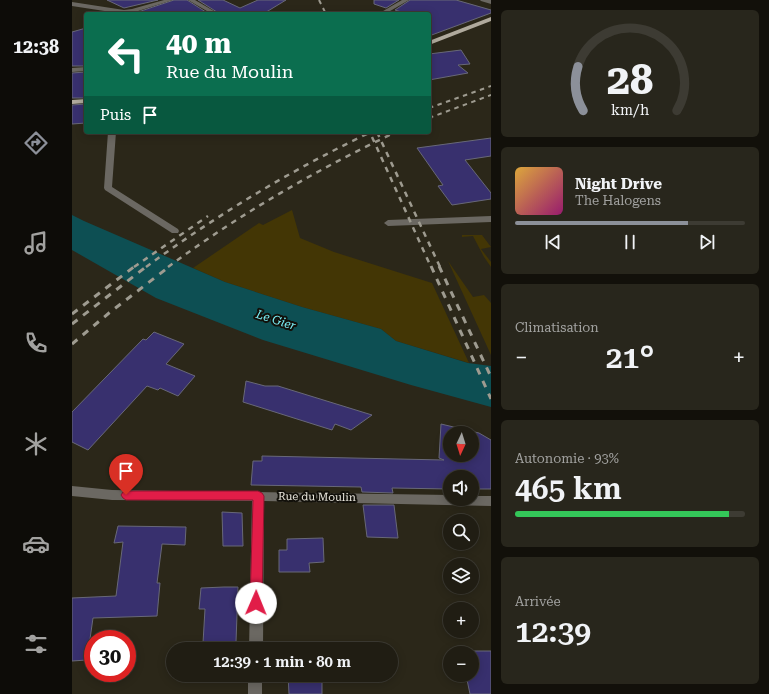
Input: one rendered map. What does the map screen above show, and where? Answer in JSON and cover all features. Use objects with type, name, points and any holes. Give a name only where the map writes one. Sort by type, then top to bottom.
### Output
[{"type":"main road","points":[[431,42],[491,19]]},
{"type":"main road","points":[[72,102],[84,101]]},
{"type":"street","points":[[72,4],[81,3],[118,12],[128,12],[170,0]]},
{"type":"street","points":[[191,0],[212,12]]},
{"type":"street","points":[[385,12],[406,0]]},
{"type":"street","points":[[483,0],[491,2]]},
{"type":"street","points":[[72,70],[84,69]]},
{"type":"street","points":[[112,134],[108,188],[175,231]]},
{"type":"street","points":[[388,223],[491,219]]},
{"type":"street","name":"Rue du Moulin","points":[[72,491],[112,495],[491,500]]},
{"type":"street","points":[[256,642],[258,496]]},
{"type":"street","points":[[255,682],[255,694]]},
{"type":"shaded area","points":[[292,210],[300,238],[334,252],[432,283],[469,363],[396,341],[381,329],[302,307],[225,282],[193,268],[259,223],[263,225]]},
{"type":"shaded area","points":[[462,235],[482,235],[491,247],[481,249],[491,262],[491,267],[473,236],[462,237]]},
{"type":"shaded area","points":[[448,261],[473,297],[484,295],[491,303],[491,355]]},
{"type":"water","name":"Le Gier","points":[[72,215],[225,282],[302,307],[381,329],[396,341],[468,363],[491,366],[491,407],[411,385],[263,340],[156,298],[72,250]]},
{"type":"building","points":[[107,0],[158,0],[124,8]]},
{"type":"building","points":[[174,0],[187,0],[206,12],[138,12]]},
{"type":"building","points":[[198,0],[223,0],[240,8],[258,0],[286,0],[266,12],[217,12]]},
{"type":"building","points":[[374,0],[399,0],[386,8],[374,4]]},
{"type":"building","points":[[410,0],[456,0],[491,10],[491,13],[431,35],[431,12],[402,12],[395,10]]},
{"type":"building","points":[[84,29],[84,66],[72,66],[72,32]]},
{"type":"building","points":[[461,50],[470,64],[458,65],[468,73],[431,80],[431,54]]},
{"type":"building","points":[[84,72],[84,98],[72,98],[72,73]]},
{"type":"building","points":[[84,104],[84,123],[72,124],[72,105]]},
{"type":"building","points":[[491,138],[491,156],[465,160],[491,193],[491,199],[452,205],[438,186],[443,185],[417,148]]},
{"type":"building","points":[[154,332],[184,344],[166,364],[195,376],[178,396],[160,388],[158,390],[147,386],[88,450],[72,442],[72,412],[143,339],[146,340]]},
{"type":"building","points":[[246,381],[265,386],[278,386],[372,415],[351,430],[335,424],[332,430],[243,402]]},
{"type":"building","points":[[441,424],[449,426],[443,426],[443,460],[439,458]]},
{"type":"building","points":[[479,433],[491,440],[491,489],[479,489],[479,470],[443,470],[443,489],[392,488],[393,493],[362,492],[361,487],[251,485],[253,461],[262,461],[262,456],[479,462]]},
{"type":"building","points":[[363,505],[394,505],[398,538],[367,537]]},
{"type":"building","points":[[222,512],[242,513],[243,546],[223,546]]},
{"type":"building","points":[[118,526],[186,527],[185,545],[162,544],[157,583],[160,583],[157,616],[93,618],[91,630],[84,630],[84,660],[72,661],[72,598],[116,596],[123,542],[114,543]]},
{"type":"building","points":[[323,538],[324,562],[309,563],[310,572],[279,572],[279,550],[287,550],[287,539]]},
{"type":"building","points":[[238,587],[236,642],[203,642],[205,609],[199,609],[201,588]]},
{"type":"building","points":[[479,651],[491,651],[491,694],[470,694],[467,682],[479,682]]},
{"type":"building","points":[[288,682],[322,682],[322,694],[289,694]]},
{"type":"railway","points":[[319,0],[325,12]]},
{"type":"railway","points":[[431,107],[491,86]]},
{"type":"railway","points":[[431,117],[491,95]]},
{"type":"railway","points":[[146,267],[200,229],[255,194],[312,162],[367,134]]},
{"type":"railway","points":[[378,134],[381,140]]},
{"type":"railway","points":[[381,140],[392,134]]},
{"type":"railway","points":[[372,137],[375,143]]},
{"type":"railway","points":[[375,143],[381,140]]},
{"type":"railway","points":[[381,140],[440,267]]},
{"type":"railway","points":[[168,267],[223,229],[279,194],[308,177],[375,143]]},
{"type":"railway","points":[[375,143],[431,267]]},
{"type":"railway","points":[[134,267],[208,216]]},
{"type":"railway","points":[[72,314],[135,266]]},
{"type":"railway","points":[[72,324],[147,266]]},
{"type":"railway","points":[[72,344],[109,313],[170,266]]},
{"type":"railway","points":[[431,266],[491,399]]},
{"type":"railway","points":[[439,266],[491,377]]},
{"type":"route","points":[[126,495],[258,496],[256,603]]}]
